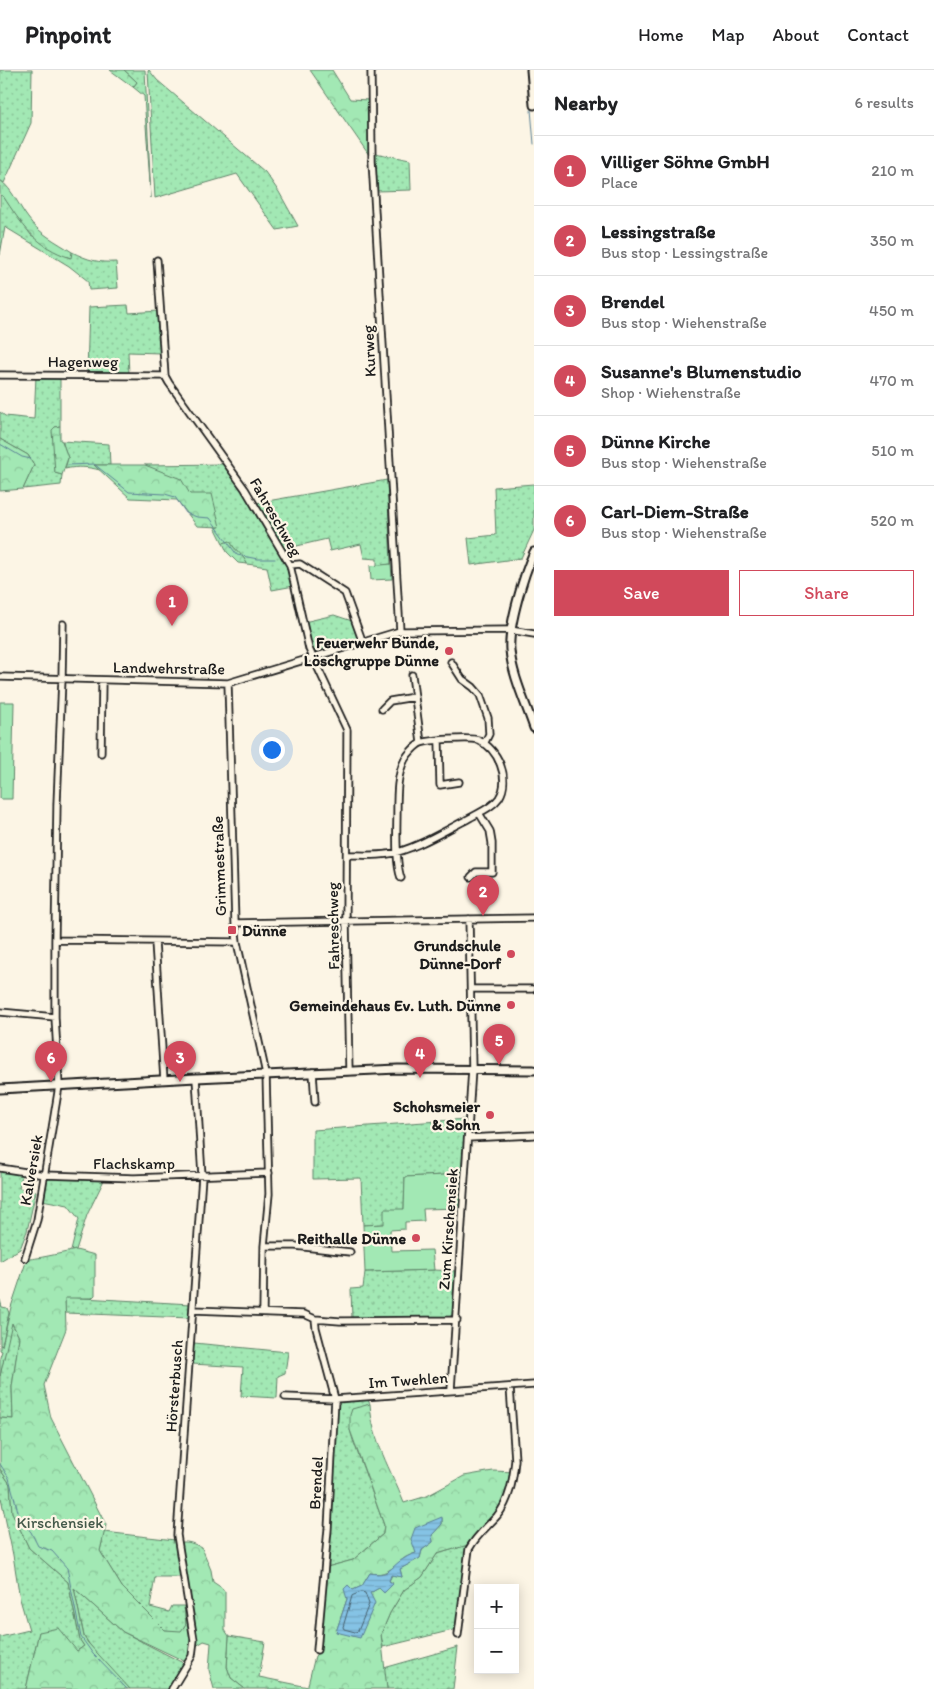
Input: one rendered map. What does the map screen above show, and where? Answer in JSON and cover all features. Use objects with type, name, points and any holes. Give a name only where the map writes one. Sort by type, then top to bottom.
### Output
[{"type":"street","name":"Kurweg","points":[[371,70],[371,154],[400,631]]},
{"type":"street","points":[[531,70],[534,105]]},
{"type":"street","name":"Fahreschweg","points":[[157,260],[165,376],[245,489],[290,565],[309,649],[347,730],[346,920],[349,1070]]},
{"type":"street","name":"Hagenweg","points":[[0,375],[165,376]]},
{"type":"street","points":[[534,552],[510,630],[512,664],[534,728]]},
{"type":"street","points":[[290,565],[300,564],[345,593],[363,643]]},
{"type":"street","name":"Kalversiek","points":[[25,1258],[37,1220],[59,1086],[55,1017],[56,804],[63,624]]},
{"type":"street","name":"Landwehrstraße","points":[[0,677],[228,683],[400,631],[510,630],[534,634]]},
{"type":"street","points":[[451,662],[462,679],[480,695],[488,718],[489,734],[484,744]]},
{"type":"street","points":[[412,675],[421,743]]},
{"type":"street","points":[[101,753],[102,680]]},
{"type":"street","name":"Grimmestraße","points":[[228,683],[235,923],[237,942],[266,1074]]},
{"type":"street","points":[[382,709],[390,700],[414,697]]},
{"type":"street","points":[[347,855],[389,854],[398,851],[424,841],[492,805],[502,790],[502,768],[496,756],[484,744],[470,739],[421,743],[406,758],[397,795],[398,851],[398,870],[401,878]]},
{"type":"street","points":[[440,741],[440,785],[458,782]]},
{"type":"street","points":[[471,877],[476,872],[492,872],[490,832],[479,812]]},
{"type":"street","points":[[235,923],[534,918]]},
{"type":"street","name":"Zum Kirschensiek","points":[[451,1390],[472,1069],[469,919]]},
{"type":"street","points":[[55,940],[237,942]]},
{"type":"street","points":[[155,942],[164,1080]]},
{"type":"street","points":[[471,989],[532,989]]},
{"type":"street","points":[[0,1012],[55,1017]]},
{"type":"street","points":[[0,1090],[349,1070],[431,1068],[534,1070]]},
{"type":"street","points":[[313,1072],[315,1102]]},
{"type":"street","points":[[263,1312],[264,1246],[269,1194],[266,1074]]},
{"type":"street","name":"Hörsterbusch","points":[[172,1689],[194,1651],[194,1640],[177,1535],[202,1176],[196,1078]]},
{"type":"street","points":[[468,1138],[534,1135]]},
{"type":"street","name":"Flachskamp","points":[[0,1168],[45,1175],[134,1178],[269,1173]]},
{"type":"street","points":[[264,1246],[295,1246],[350,1252]]},
{"type":"street","points":[[193,1310],[304,1314],[315,1319],[340,1321],[456,1320]]},
{"type":"street","name":"Brendel","points":[[315,1319],[335,1399],[328,1530],[317,1650]]},
{"type":"street","name":"Im Twehlen","points":[[285,1397],[335,1399],[534,1385]]},
{"type":"street","points":[[458,1635],[469,1549],[473,1541],[505,1505],[514,1473],[515,1460],[510,1387]]},
{"type":"green space","points":[[0,70],[32,70],[31,123],[4,183],[0,180]]},
{"type":"green space","points":[[110,70],[124,70],[137,82],[133,87]]},
{"type":"green space","points":[[124,70],[145,70],[151,198],[144,96],[133,87],[137,82]]},
{"type":"green space","points":[[149,70],[157,80],[265,172],[279,192],[298,226],[277,230],[237,174],[155,198]]},
{"type":"green space","points":[[310,70],[332,70],[350,99],[369,100],[369,155]]},
{"type":"green space","points":[[375,153],[410,160],[411,190],[377,191]]},
{"type":"green space","points":[[0,180],[12,193],[32,223],[48,237],[72,252],[71,258],[48,248],[31,234],[3,196],[0,195]]},
{"type":"green space","points":[[0,195],[3,196],[31,235],[70,258],[72,252],[93,260],[116,262],[118,288],[89,290],[88,281],[69,266],[5,227],[0,255]]},
{"type":"green space","points":[[128,305],[129,313],[159,311],[161,353],[128,352],[129,374],[87,373],[89,307]]},
{"type":"green space","points":[[36,376],[60,376],[60,426],[55,427],[55,473],[62,475],[61,485],[23,489],[34,465],[28,455],[0,439],[0,412],[5,416],[34,419]]},
{"type":"green space","points":[[60,426],[60,440],[68,458],[62,475],[55,473],[52,430]]},
{"type":"green space","points":[[0,439],[28,455],[34,465],[23,489],[0,491]]},
{"type":"green space","points":[[62,441],[109,444],[110,465],[95,465],[100,470],[83,467],[65,469],[68,458]]},
{"type":"green space","points":[[224,464],[273,538],[294,586],[272,590],[267,567],[247,564],[230,542],[223,543],[215,527],[219,527],[190,494],[145,465]]},
{"type":"green space","points":[[94,465],[145,465],[181,479],[190,494],[212,494],[220,527],[197,526],[177,500],[130,498]]},
{"type":"green space","points":[[387,480],[391,564],[377,566],[377,559],[364,558],[361,544],[330,551],[327,539],[284,549],[256,503]]},
{"type":"green space","points":[[534,484],[534,530],[521,558],[471,565],[468,538],[496,535],[494,487]]},
{"type":"green space","points":[[230,541],[247,564],[238,563],[227,552],[223,543]]},
{"type":"green space","points":[[391,564],[392,579],[371,580],[370,566]]},
{"type":"green space","points":[[334,615],[352,621],[358,639],[316,651],[312,649],[304,622]]},
{"type":"green space","points":[[0,702],[14,702],[12,799],[0,799]]},
{"type":"green space","points":[[466,1119],[463,1174],[405,1177],[404,1209],[385,1224],[363,1225],[361,1178],[313,1179],[313,1130]]},
{"type":"green space","points":[[0,1170],[22,1175],[19,1188],[36,1191],[27,1231],[20,1249],[0,1261]]},
{"type":"green space","points":[[463,1174],[461,1208],[423,1209],[424,1221],[405,1222],[405,1229],[390,1230],[391,1251],[432,1250],[434,1270],[365,1272],[363,1225],[384,1224],[384,1209],[404,1209],[405,1177]]},
{"type":"green space","points":[[49,1177],[105,1178],[87,1215],[76,1250],[71,1251],[79,1219],[68,1205],[42,1200]]},
{"type":"green space","name":"Kirschensiek","points":[[76,1250],[95,1255],[95,1295],[92,1298],[65,1298],[66,1329],[44,1385],[51,1418],[106,1525],[100,1551],[122,1587],[165,1630],[181,1631],[186,1624],[184,1606],[190,1604],[179,1543],[188,1542],[202,1548],[211,1570],[213,1582],[225,1592],[225,1630],[229,1636],[227,1667],[231,1678],[245,1689],[214,1689],[209,1670],[211,1643],[204,1641],[193,1648],[186,1662],[123,1632],[74,1588],[84,1637],[130,1689],[108,1689],[107,1687],[103,1689],[26,1689],[39,1632],[58,1628],[77,1651],[84,1646],[80,1640],[68,1582],[29,1548],[12,1512],[10,1484],[0,1469],[0,1418],[13,1419],[12,1387],[19,1337],[12,1323],[0,1376],[0,1357],[2,1351],[0,1350],[0,1345],[2,1346],[11,1307],[27,1259]]},
{"type":"green space","points":[[456,1271],[454,1313],[448,1318],[352,1319],[351,1289],[363,1288],[365,1272]]},
{"type":"green space","points":[[65,1297],[191,1304],[190,1318],[65,1313]]},
{"type":"green space","points":[[0,1300],[2,1307],[7,1308],[9,1313],[2,1346],[0,1345]]},
{"type":"green space","points":[[11,1322],[19,1337],[12,1387],[13,1419],[0,1418],[0,1376]]},
{"type":"green space","points":[[194,1343],[288,1352],[285,1373],[278,1376],[277,1398],[241,1396],[243,1367],[192,1364]]},
{"type":"green space","points":[[368,1400],[370,1404],[357,1409],[350,1430],[384,1525],[383,1534],[353,1560],[327,1567],[337,1406],[341,1402]]},
{"type":"green space","points":[[370,1404],[378,1442],[404,1503],[427,1496],[464,1476],[493,1471],[516,1472],[511,1496],[477,1540],[468,1545],[437,1554],[422,1577],[404,1590],[390,1613],[381,1634],[387,1689],[307,1689],[315,1656],[320,1650],[327,1567],[353,1560],[383,1534],[384,1525],[350,1430],[352,1409]],"holes":[[[442,1518],[442,1524],[432,1535],[433,1542],[422,1550],[420,1558],[400,1569],[402,1577],[392,1575],[389,1581],[393,1583],[384,1593],[379,1588],[370,1593],[336,1632],[347,1599],[348,1585],[353,1590],[362,1586],[370,1573],[380,1574],[388,1571],[405,1558],[416,1553],[415,1529]]]},
{"type":"green space","points":[[0,1469],[10,1484],[12,1512],[29,1548],[68,1582],[80,1640],[84,1646],[77,1651],[39,1632],[26,1689],[0,1689],[0,1637],[29,1630],[20,1599],[0,1493]]},
{"type":"green space","points":[[104,1532],[175,1540],[180,1577],[155,1577],[150,1607],[169,1612],[172,1606],[184,1606],[186,1624],[181,1632],[165,1630],[122,1587],[100,1551]]},
{"type":"green space","points":[[477,1540],[471,1551],[461,1628],[383,1647],[381,1634],[390,1613],[404,1590],[422,1577],[437,1554],[468,1545]]},
{"type":"green space","points":[[74,1588],[123,1632],[185,1664],[168,1689],[130,1689],[106,1664],[84,1636]]},
{"type":"green space","points":[[229,1636],[265,1642],[259,1677],[308,1687],[307,1689],[245,1689],[231,1678],[227,1667]]},
{"type":"green space","points":[[458,1647],[453,1689],[387,1689],[384,1668]]},
{"type":"water","points":[[442,1517],[442,1524],[432,1535],[433,1542],[422,1550],[420,1558],[400,1569],[402,1577],[391,1575],[389,1581],[393,1584],[384,1593],[379,1588],[370,1593],[375,1603],[360,1638],[336,1632],[347,1599],[344,1589],[348,1585],[353,1590],[362,1586],[370,1573],[386,1572],[400,1561],[416,1553],[411,1539],[415,1528]]},
{"type":"waterway","points":[[528,75],[534,144]]},
{"type":"waterway","points":[[0,444],[22,457],[31,459]]},
{"type":"waterway","points":[[68,465],[94,464],[129,492],[165,494],[175,497],[186,513],[197,517],[210,518],[237,555],[258,559],[275,559]]},
{"type":"waterway","points":[[0,1464],[9,1478],[20,1519],[31,1532],[38,1546],[52,1551],[67,1568],[81,1637],[93,1654],[127,1689]]},
{"type":"place","name":"Villiger Söhne GmbH","points":[[172,626]]},
{"type":"place","name":"Feuerwehr Bünde, Löschgruppe Dünne","points":[[449,651]]},
{"type":"place","name":"Lessingstraße","points":[[483,916]]},
{"type":"place","name":"Dünne","points":[[232,930]]},
{"type":"place","name":"Grundschule Dünne-Dorf","points":[[511,954]]},
{"type":"place","name":"Gemeindehaus Ev. Luth. Dünne","points":[[511,1005]]},
{"type":"place","name":"Dünne Kirche","points":[[499,1065]]},
{"type":"place","name":"Susanne's Blumenstudio","points":[[420,1078]]},
{"type":"place","name":"Carl-Diem-Straße","points":[[51,1082]]},
{"type":"place","name":"Brendel","points":[[180,1082]]},
{"type":"place","name":"Schohsmeier & Sohn","points":[[490,1115]]},
{"type":"place","name":"Reithalle Dünne","points":[[416,1238]]}]
